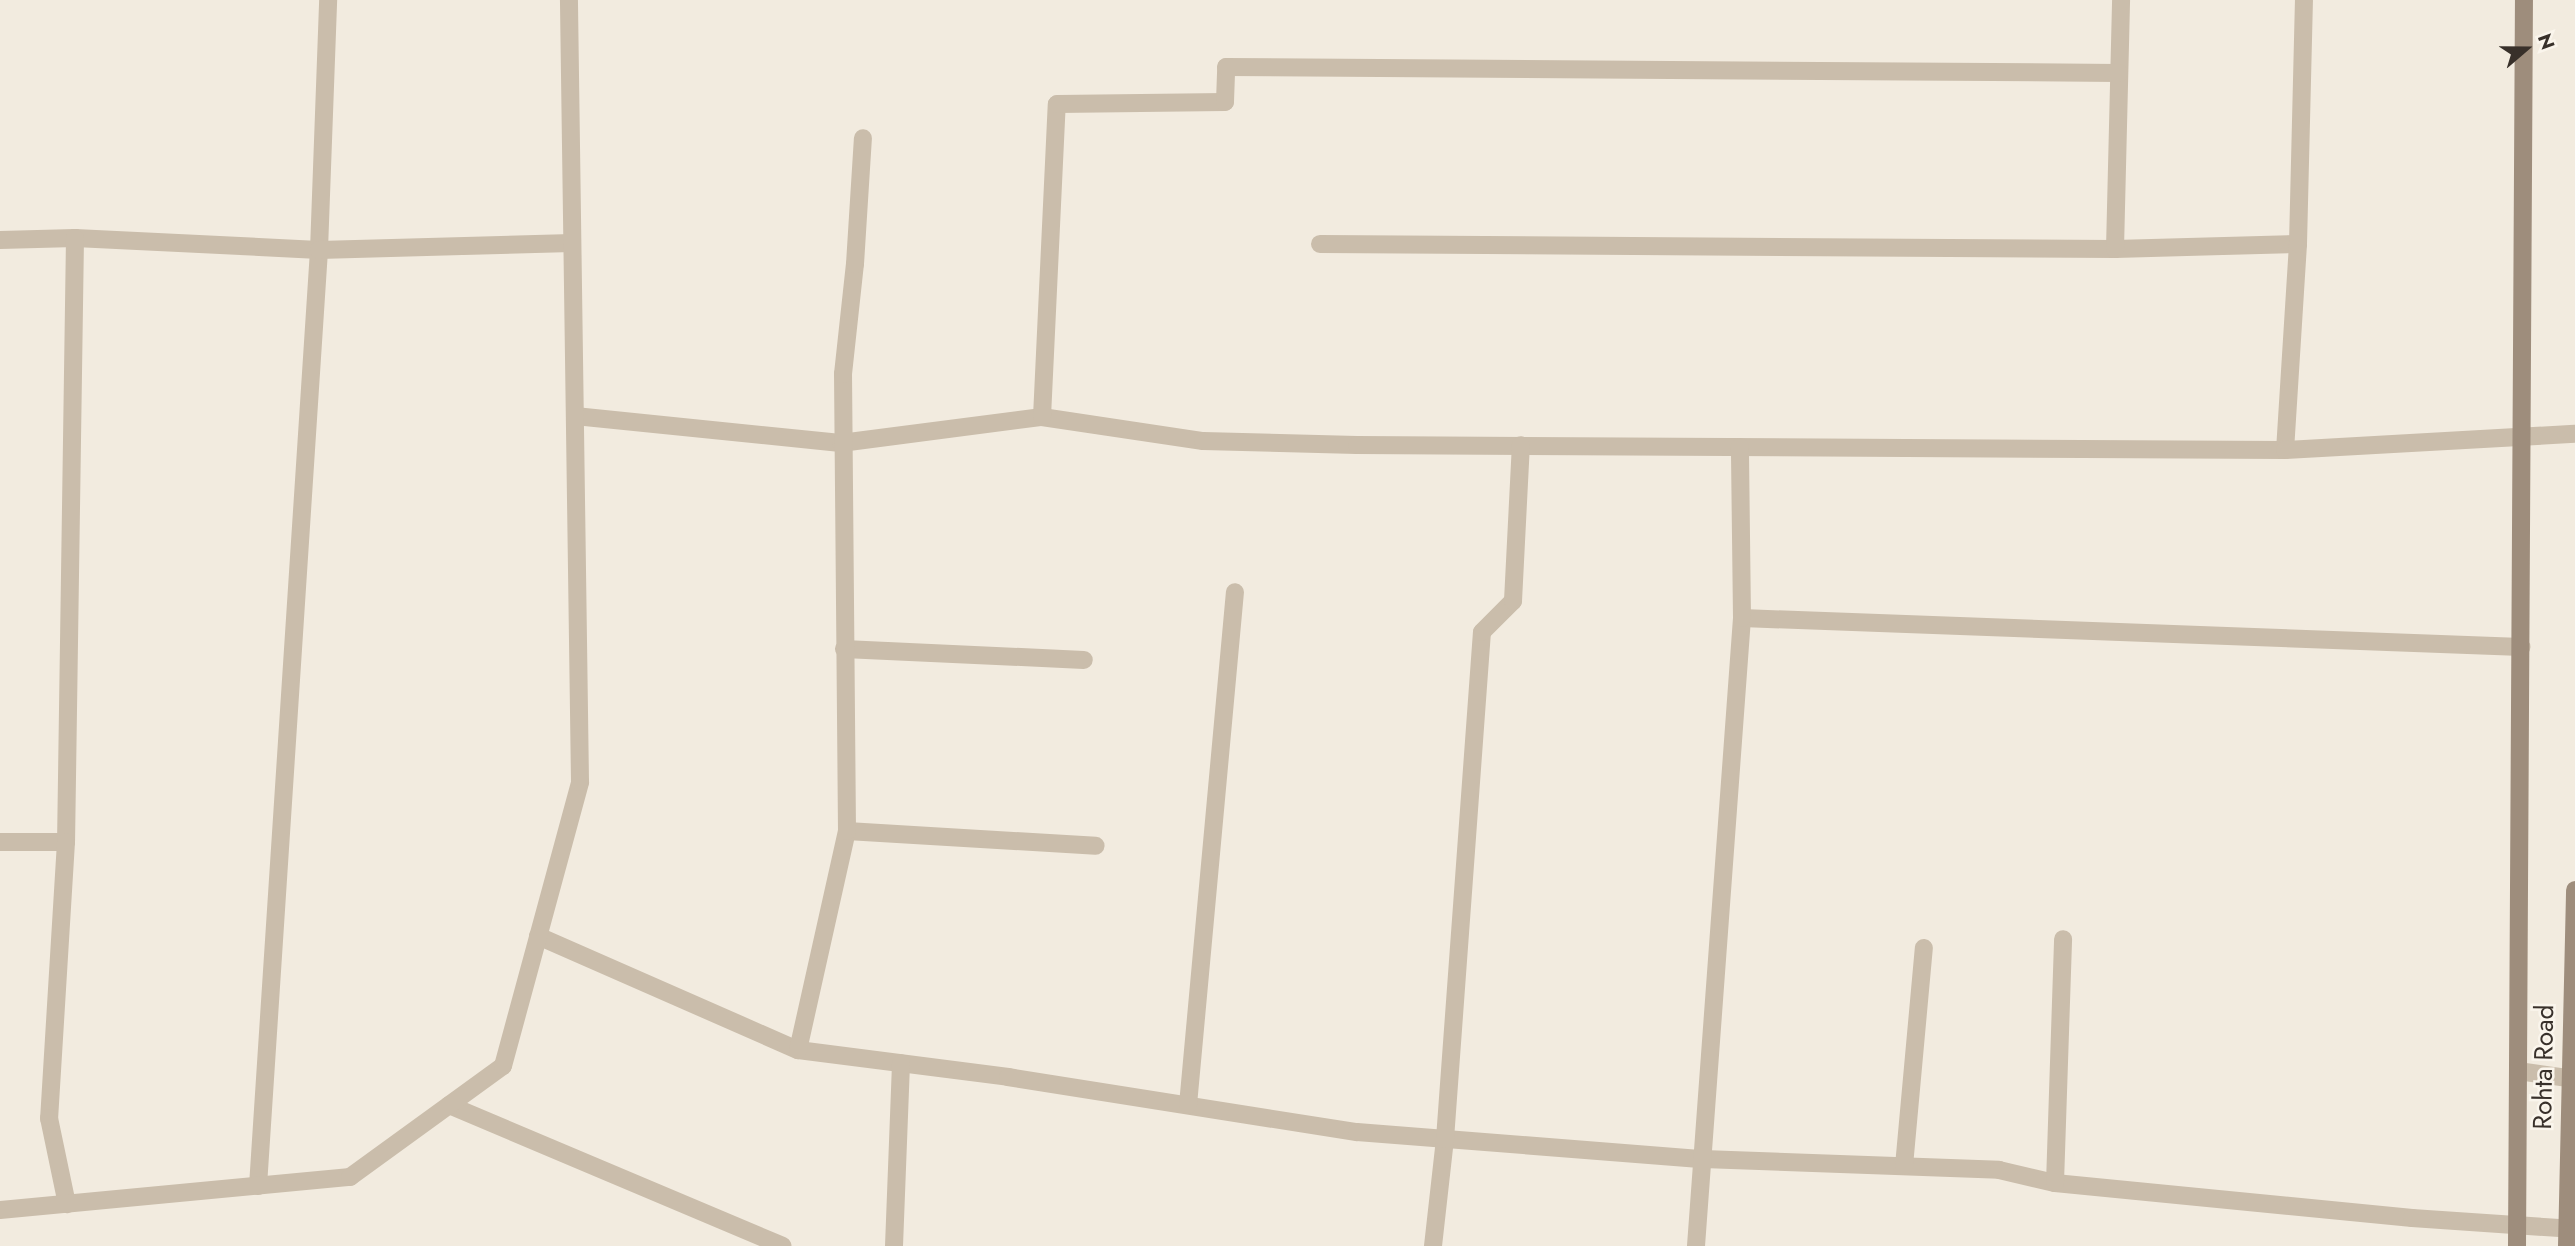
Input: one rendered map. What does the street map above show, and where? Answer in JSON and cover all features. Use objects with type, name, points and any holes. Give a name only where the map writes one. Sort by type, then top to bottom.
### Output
[{"type":"main road","points":[[2517,1246],[2524,0]]},
{"type":"main road","name":"Rohta Road","points":[[2569,1234],[2575,890]]},
{"type":"street","points":[[258,1186],[318,250],[328,0]]},
{"type":"street","points":[[0,1210],[350,1177],[503,1066],[580,782],[569,0]]},
{"type":"street","points":[[2115,249],[2121,0]]},
{"type":"street","points":[[2285,450],[2298,244],[2304,0]]},
{"type":"street","points":[[1042,417],[1057,104],[1225,102],[1226,67],[2119,72]]},
{"type":"street","points":[[798,1050],[847,831],[842,374],[855,264],[863,138]]},
{"type":"street","points":[[67,1204],[49,1118],[66,842],[75,238]]},
{"type":"street","points":[[0,240],[75,238],[318,250],[572,243]]},
{"type":"street","points":[[1320,244],[2115,249],[2298,244]]},
{"type":"street","points":[[575,416],[841,443],[1042,417],[1203,441],[1521,445],[2285,450],[2575,435]]},
{"type":"street","points":[[1433,1246],[1445,1139],[1482,632],[1513,601],[1521,445]]},
{"type":"street","points":[[1696,1246],[1742,618],[1740,447]]},
{"type":"street","points":[[1188,1105],[1235,592]]},
{"type":"street","points":[[1742,618],[2521,647]]},
{"type":"street","points":[[844,649],[1084,660]]},
{"type":"street","points":[[847,831],[1096,846]]},
{"type":"street","points":[[0,842],[66,842]]},
{"type":"street","points":[[538,936],[798,1050],[1188,1105],[1357,1132],[1703,1159],[1999,1170],[2055,1183],[2517,1225],[2569,1234]]},
{"type":"street","points":[[2055,1183],[2063,939]]},
{"type":"street","points":[[1904,1166],[1924,948]]},
{"type":"street","points":[[894,1246],[901,1063]]},
{"type":"street","points":[[2518,1071],[2572,1078]]},
{"type":"street","points":[[449,1105],[782,1246]]}]
